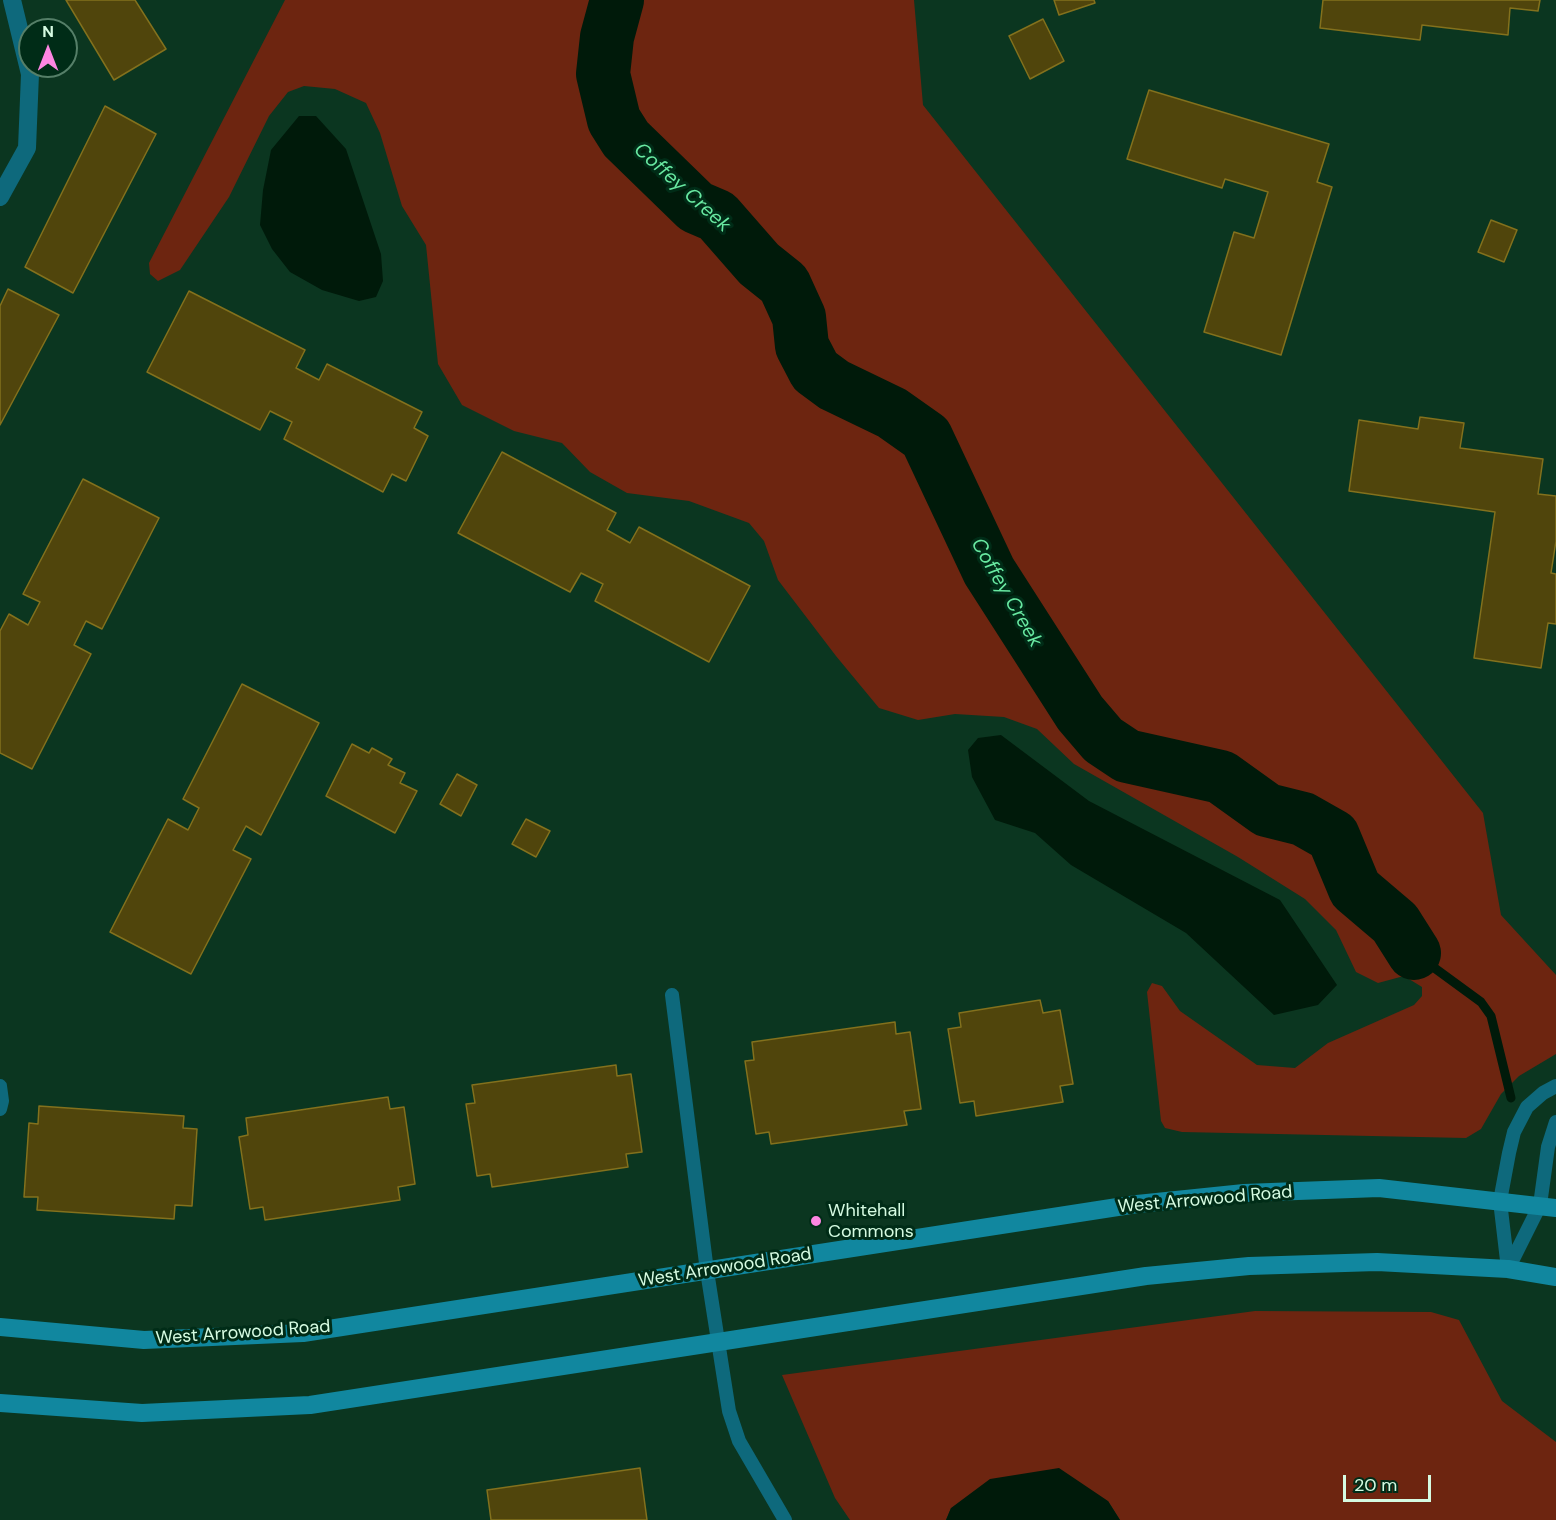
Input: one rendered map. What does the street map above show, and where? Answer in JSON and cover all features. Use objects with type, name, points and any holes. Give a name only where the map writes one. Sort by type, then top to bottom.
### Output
[{"type":"main road","name":"West Arrowood Road","points":[[0,1327],[144,1340],[303,1333],[1137,1204],[1244,1193],[1379,1188],[1548,1207]]},
{"type":"main road","points":[[0,1403],[142,1413],[310,1405],[718,1340],[1146,1276],[1249,1266],[1377,1262],[1508,1269],[1556,1277]]},
{"type":"street","points":[[0,197],[27,148],[30,74],[12,0]]},
{"type":"lane","points":[[672,995],[707,1271],[729,1411],[739,1441],[785,1520]]},
{"type":"lane","points":[[0,1086],[2,1101],[0,1109]]},
{"type":"lane","points":[[1508,1269],[1500,1201],[1515,1132],[1527,1107],[1543,1093],[1556,1086]]},
{"type":"lane","points":[[1508,1269],[1548,1207],[1548,1147],[1556,1122]]},
{"type":"shaded area","points":[[285,0],[914,0],[923,105],[1483,813],[1501,915],[1556,975],[1556,1054],[1519,1076],[1501,1094],[1481,1129],[1466,1138],[1182,1132],[1165,1128],[1161,1121],[1147,992],[1152,983],[1162,986],[1180,1011],[1257,1065],[1295,1068],[1328,1043],[1414,1005],[1422,996],[1422,987],[1404,976],[1378,983],[1356,972],[1336,930],[1305,899],[1238,857],[1074,764],[1037,729],[1004,717],[955,714],[918,720],[879,708],[778,580],[764,541],[749,523],[689,501],[627,493],[590,472],[562,443],[514,431],[462,405],[438,364],[426,245],[402,206],[380,133],[366,103],[335,89],[304,86],[288,92],[269,116],[229,197],[180,270],[158,281],[150,274],[149,263]]},
{"type":"shaded area","points":[[299,116],[316,116],[346,149],[381,254],[383,281],[376,297],[359,301],[322,290],[290,272],[272,249],[260,225],[263,190],[271,150]]},
{"type":"shaded area","points":[[1001,735],[1089,801],[1280,900],[1337,985],[1318,1005],[1274,1015],[1186,933],[1071,865],[1035,833],[995,820],[972,777],[968,750],[978,738]]},
{"type":"shaded area","points":[[1255,1311],[1431,1312],[1459,1320],[1502,1401],[1556,1442],[1556,1520],[1120,1520],[1108,1501],[951,1508],[946,1520],[850,1520],[835,1498],[782,1375]]},
{"type":"shaded area","points":[[1059,1468],[1108,1501],[1120,1520],[946,1520],[951,1508],[990,1479]]},
{"type":"building","points":[[66,0],[135,0],[166,49],[114,80]]},
{"type":"building","points":[[1054,0],[1094,0],[1095,3],[1059,15]]},
{"type":"building","points":[[1323,0],[1540,0],[1538,11],[1510,8],[1508,35],[1422,25],[1420,40],[1320,28]]},
{"type":"building","points":[[1043,19],[1064,61],[1030,79],[1009,36]]},
{"type":"building","points":[[1149,90],[1329,144],[1317,182],[1332,187],[1281,355],[1204,332],[1234,232],[1254,238],[1268,192],[1225,179],[1222,188],[1127,159]]},
{"type":"building","points":[[105,106],[156,134],[73,293],[25,267]]},
{"type":"building","points":[[1491,220],[1517,230],[1504,262],[1478,252]]},
{"type":"building","points":[[8,289],[59,315],[0,425],[0,306]]},
{"type":"building","points":[[189,291],[305,350],[296,368],[319,380],[327,364],[422,412],[414,428],[428,436],[406,481],[392,474],[383,492],[284,439],[292,422],[270,411],[260,430],[147,372]]},
{"type":"building","points":[[1420,417],[1464,423],[1460,448],[1543,459],[1538,494],[1556,496],[1556,541],[1551,573],[1556,574],[1556,624],[1548,623],[1541,668],[1474,658],[1495,512],[1349,491],[1359,420],[1418,429]]},
{"type":"building","points":[[502,452],[616,513],[607,530],[630,543],[639,527],[750,586],[709,662],[595,601],[603,584],[581,573],[570,592],[458,533]]},
{"type":"building","points":[[83,479],[159,518],[102,629],[86,621],[74,645],[91,654],[32,769],[0,753],[0,631],[9,614],[28,625],[40,602],[23,594]]},
{"type":"building","points":[[242,684],[319,723],[261,835],[246,826],[233,850],[251,859],[191,974],[110,932],[168,819],[188,830],[199,808],[183,799]]},
{"type":"building","points":[[352,744],[369,753],[372,748],[392,759],[388,765],[405,773],[400,783],[417,791],[395,833],[326,796]]},
{"type":"building","points":[[457,774],[477,785],[461,816],[440,804]]},
{"type":"building","points":[[526,819],[550,831],[536,857],[512,844]]},
{"type":"building","points":[[1040,1000],[1043,1013],[1060,1010],[1073,1084],[1060,1086],[1063,1102],[976,1116],[974,1101],[960,1103],[948,1029],[961,1027],[959,1013]]},
{"type":"building","points":[[895,1022],[896,1034],[910,1032],[921,1109],[904,1111],[907,1125],[771,1144],[769,1132],[756,1134],[745,1061],[754,1060],[752,1042]]},
{"type":"building","points":[[616,1065],[617,1076],[631,1074],[642,1152],[626,1154],[628,1167],[492,1187],[490,1174],[477,1176],[466,1104],[475,1103],[472,1085]]},
{"type":"building","points":[[388,1097],[390,1109],[404,1107],[415,1184],[398,1187],[400,1200],[265,1220],[263,1207],[250,1209],[239,1137],[248,1135],[246,1118]]},
{"type":"building","points":[[39,1106],[184,1116],[183,1128],[197,1129],[192,1206],[175,1205],[174,1219],[37,1210],[38,1197],[24,1197],[29,1123],[38,1124]]},
{"type":"building","points":[[640,1468],[647,1520],[491,1520],[487,1490]]},
{"type":"waterway","name":"Coffey Creek","points":[[617,0],[607,37],[603,74],[614,120],[626,139],[696,207],[717,216],[759,264],[784,284],[799,317],[802,346],[815,371],[834,385],[892,413],[926,437],[989,571],[1080,713],[1103,740],[1127,756],[1221,777],[1267,810],[1303,819],[1333,836],[1355,889],[1395,923],[1414,953]]},
{"type":"waterway","name":"Coffey Creek","points":[[1414,953],[1481,1002],[1491,1016],[1511,1098]]},
{"type":"place","name":"Whitehall Commons","points":[[816,1221]]}]
